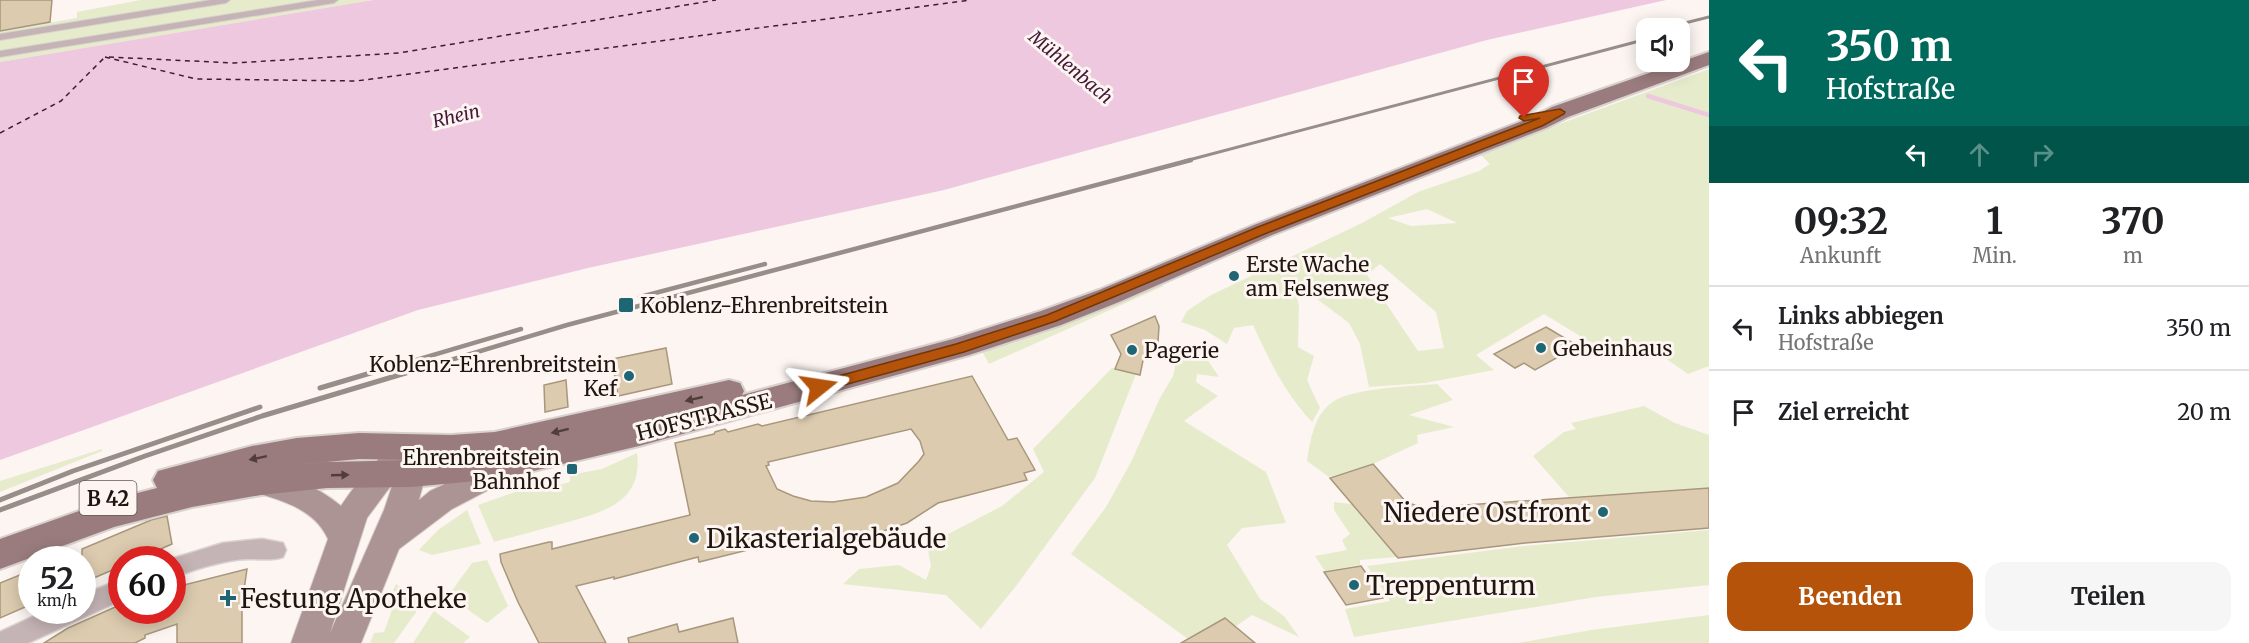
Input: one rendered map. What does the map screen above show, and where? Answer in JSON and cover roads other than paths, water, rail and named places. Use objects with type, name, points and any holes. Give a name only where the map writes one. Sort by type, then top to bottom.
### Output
[{"type":"main road","name":"HOFSTRASSE","points":[[402,465],[461,471],[517,462],[777,398],[959,348],[1109,296],[1263,230],[1538,123],[1560,112],[1709,58]]},
{"type":"main road","name":"HOFSTRASSE","points":[[402,465],[451,448],[513,441],[846,365],[921,344],[993,321],[1094,283],[1488,126],[1560,112]]},
{"type":"main road","name":"B 42","points":[[0,554],[217,478],[275,454],[359,446],[402,465]]},
{"type":"main road","points":[[387,541],[441,500],[517,462]]},
{"type":"main road","points":[[309,643],[343,537],[357,506],[402,465]]},
{"type":"main road","points":[[343,643],[400,510],[402,465]]},
{"type":"main road","name":"B 42","points":[[0,536],[91,503],[217,478],[261,482],[402,465]]},
{"type":"main road","points":[[261,482],[311,499],[332,518],[343,537]]},
{"type":"street","points":[[0,37],[226,0]]},
{"type":"street","points":[[0,54],[187,24],[305,2],[334,0]]},
{"type":"street","points":[[187,24],[190,6]]},
{"type":"street","points":[[65,43],[66,25]]},
{"type":"street","points":[[186,564],[237,549],[255,547],[274,550]]},
{"type":"street","points":[[2,643],[43,624]]},
{"type":"water","points":[[373,0],[1666,0],[1487,40],[944,190],[588,268],[418,310],[0,460],[0,62]]},
{"type":"waterway","points":[[1648,96],[1709,115]]},
{"type":"railway","points":[[1690,22],[1709,17]]},
{"type":"railway","points":[[1185,161],[1636,42]]},
{"type":"railway","points":[[414,371],[567,325],[1191,160]]},
{"type":"railway","points":[[640,297],[765,264]]},
{"type":"railway","points":[[379,371],[521,329]]},
{"type":"railway","points":[[320,388],[384,369]]},
{"type":"railway","points":[[0,510],[145,456],[262,416],[419,369]]},
{"type":"railway","points":[[0,500],[73,471],[260,407]]},
{"type":"place","name":"Erste Wache am Felsenweg","points":[[1234,276]]},
{"type":"place","name":"Koblenz-Ehrenbreitstein","points":[[626,305]]},
{"type":"place","name":"Gebeinhaus","points":[[1541,348]]},
{"type":"place","name":"Pagerie","points":[[1132,350]]},
{"type":"place","name":"Koblenz-Ehrenbreitstein Kef","points":[[629,376]]},
{"type":"place","name":"Ehrenbreitstein Bahnhof","points":[[572,469]]},
{"type":"place","name":"Niedere Ostfront","points":[[1603,512]]},
{"type":"place","name":"Dikasterialgebäude","points":[[694,538]]},
{"type":"place","name":"Treppenturm","points":[[1354,585]]},
{"type":"place","name":"Festung Apotheke","points":[[228,598]]},
{"type":"water label","name":"Mühlenbach","points":[[1071,67]]},
{"type":"water label","name":"Rhein","points":[[456,116]]}]
